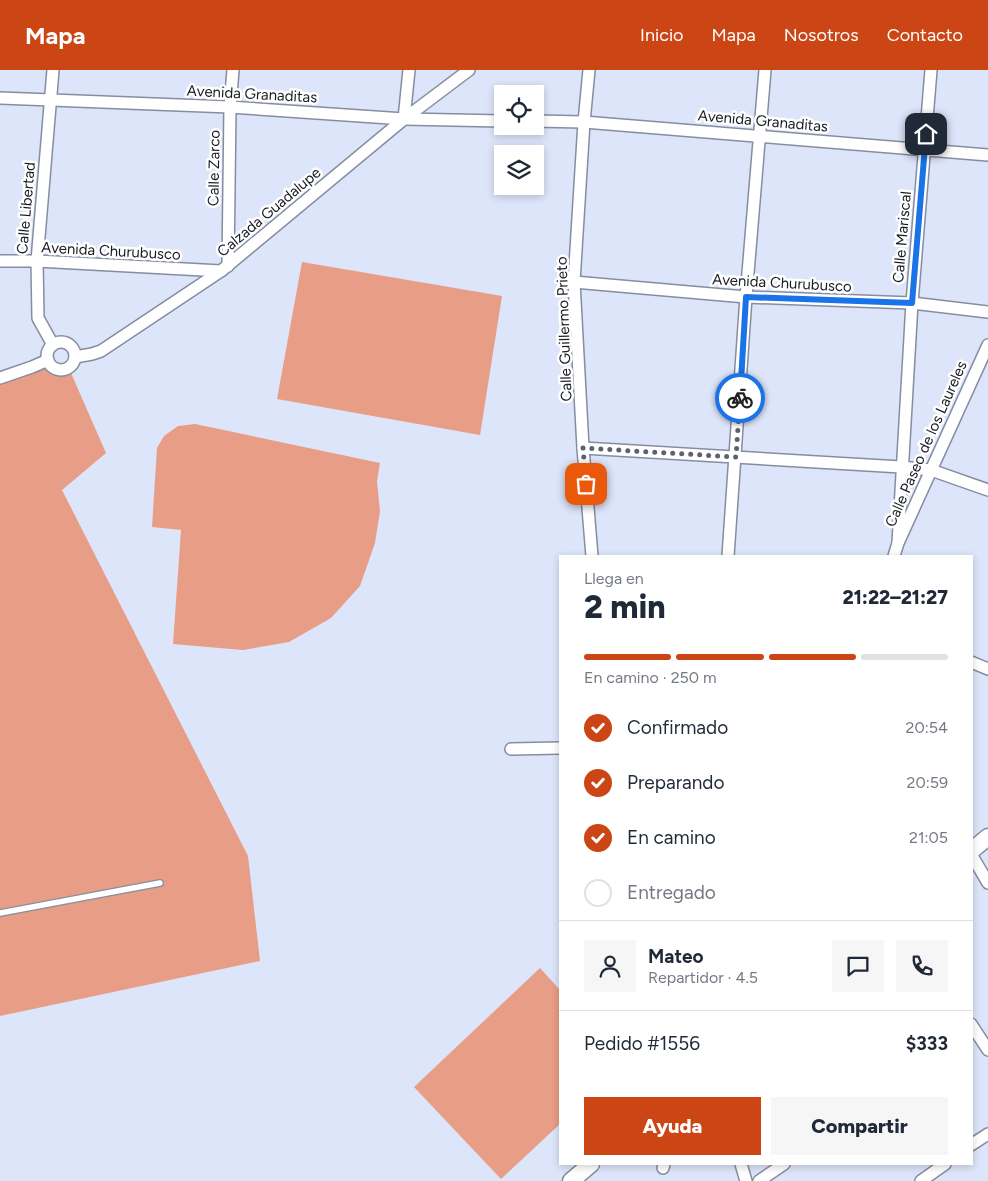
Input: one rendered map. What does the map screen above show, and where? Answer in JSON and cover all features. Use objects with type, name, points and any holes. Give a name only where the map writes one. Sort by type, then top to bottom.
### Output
[{"type":"main road","points":[[973,851],[988,837]]},
{"type":"main road","points":[[571,1181],[591,1165]]},
{"type":"street","name":"Calle Libertad","points":[[53,70],[36,262],[38,318],[53,345]]},
{"type":"street","name":"Calle Zarco","points":[[225,268],[230,107],[233,70]]},
{"type":"street","points":[[404,119],[409,70]]},
{"type":"street","name":"Calzada Guadalupe","points":[[75,357],[101,351],[225,268],[404,119],[469,70]]},
{"type":"street","name":"Calle Guillermo Prieto","points":[[589,70],[574,282],[583,448],[592,555]]},
{"type":"street","points":[[728,555],[746,297],[765,70]]},
{"type":"street","name":"Calle Mariscal","points":[[898,543],[912,303],[931,70]]},
{"type":"street","name":"Avenida Granaditas","points":[[0,98],[230,107],[404,119],[494,121]]},
{"type":"street","name":"Avenida Granaditas","points":[[544,121],[584,122],[759,135],[988,155]]},
{"type":"street","name":"Avenida Churubusco","points":[[0,261],[225,268]]},
{"type":"street","name":"Avenida Churubusco","points":[[574,282],[746,297],[912,303],[988,312]]},
{"type":"street","points":[[62,342],[73,348],[75,357],[71,365],[63,370],[54,368],[48,360],[48,352],[53,345],[62,342]]},
{"type":"street","name":"Calle Paseo de los Laureles","points":[[894,555],[898,543],[988,345]]},
{"type":"street","points":[[0,378],[32,368],[48,360]]},
{"type":"street","points":[[583,448],[931,470],[988,490]]},
{"type":"street","points":[[973,663],[988,669]]},
{"type":"street","points":[[512,749],[559,748]]},
{"type":"street","points":[[973,857],[988,883]]},
{"type":"street","points":[[974,1036],[988,1050]]},
{"type":"street","points":[[973,1145],[988,1134]]},
{"type":"street","points":[[741,1165],[746,1181]]},
{"type":"street","points":[[758,1181],[782,1165]]},
{"type":"street","points":[[921,1181],[944,1165]]},
{"type":"lane","points":[[0,913],[160,883]]},
{"type":"shaded area","points":[[302,262],[502,296],[480,435],[277,399]]},
{"type":"shaded area","points":[[40,365],[71,373],[106,453],[62,490],[248,856],[260,961],[0,1016],[0,382]]},
{"type":"shaded area","points":[[195,424],[380,463],[377,481],[380,511],[375,543],[360,586],[331,618],[289,642],[243,650],[173,644],[181,530],[152,527],[157,448],[164,436],[178,426]]},
{"type":"shaded area","points":[[540,968],[559,989],[559,1125],[501,1179],[414,1087]]},
{"type":"way so far","points":[[586,484],[583,448],[736,457],[740,398]]},
{"type":"route","points":[[740,398],[746,297],[912,303],[926,134]]}]
